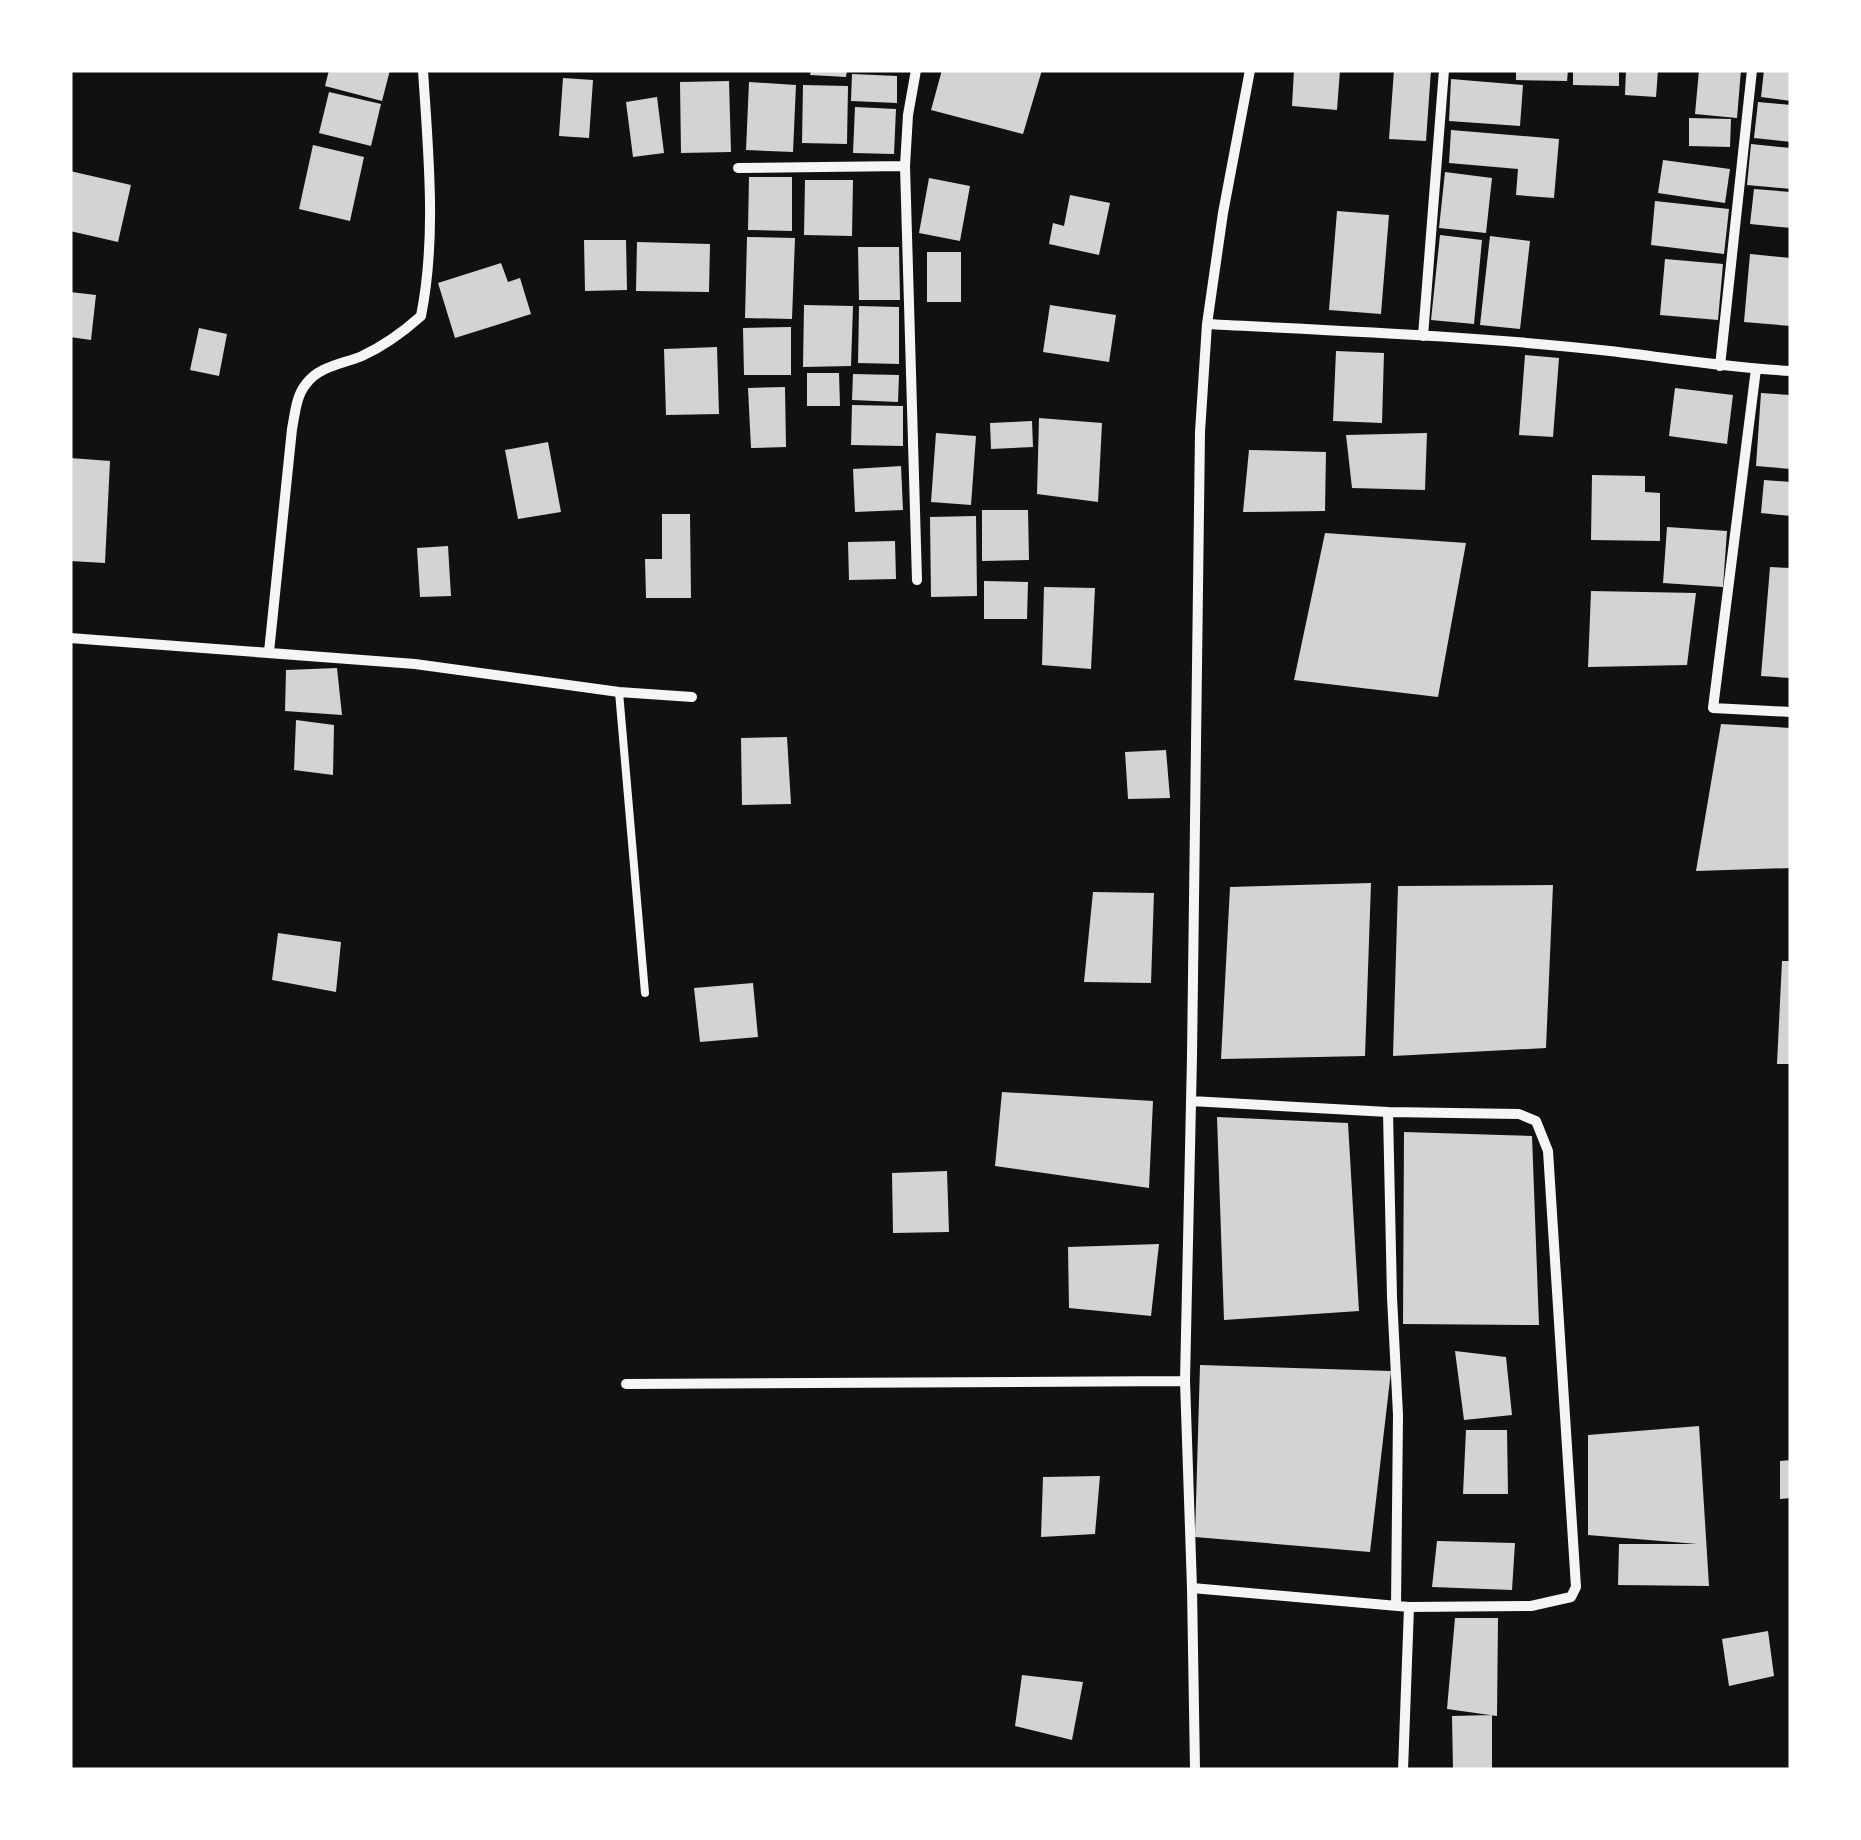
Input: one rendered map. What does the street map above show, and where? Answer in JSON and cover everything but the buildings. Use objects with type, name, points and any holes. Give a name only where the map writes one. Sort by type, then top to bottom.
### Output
[{"type":"street","points":[[269,652],[292,429],[299,395],[308,380],[404,332],[421,316],[430,204],[423,70]]},
{"type":"street","points":[[916,70],[905,166],[917,580]]},
{"type":"street","points":[[1195,1770],[1185,1382],[1200,432],[1207,324],[1250,70]]},
{"type":"street","points":[[1424,336],[1444,70]]},
{"type":"street","points":[[1720,366],[1752,70]]},
{"type":"street","points":[[738,168],[905,166]]},
{"type":"street","points":[[1207,324],[1609,351],[1791,372]]},
{"type":"street","points":[[1756,370],[1713,708],[1791,712]]},
{"type":"street","points":[[70,638],[414,664],[618,692],[692,697]]},
{"type":"street","points":[[1191,1100],[1388,1112],[1519,1114],[1536,1121],[1548,1151],[1576,1587],[1571,1597],[1531,1606],[1403,1606],[1192,1588]]},
{"type":"street","points":[[1388,1112],[1404,1770]]},
{"type":"street","points":[[626,1384],[1185,1382]]},
{"type":"lane","points":[[618,692],[645,993]]}]
